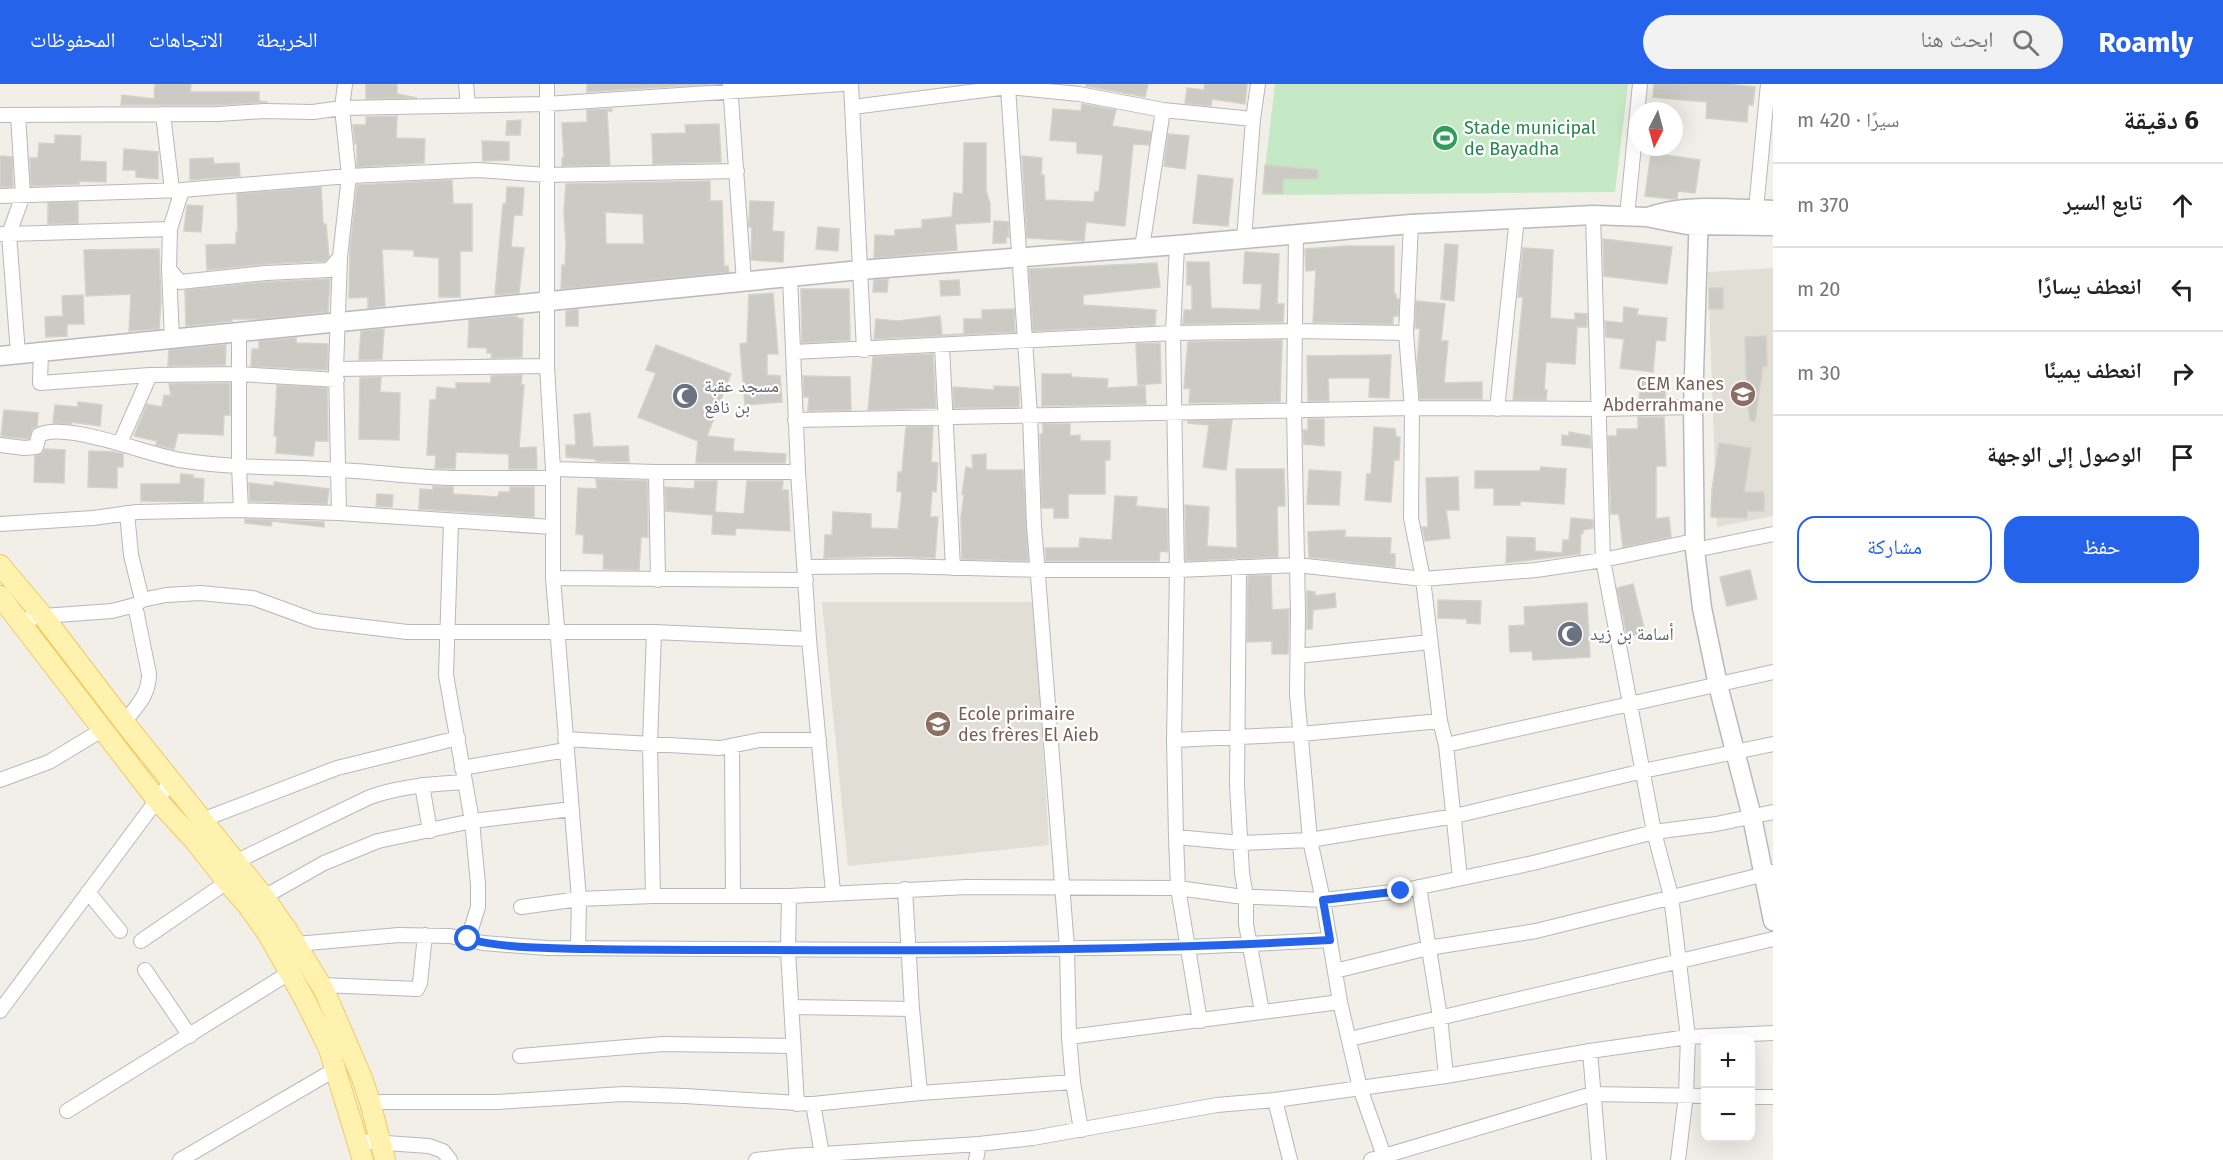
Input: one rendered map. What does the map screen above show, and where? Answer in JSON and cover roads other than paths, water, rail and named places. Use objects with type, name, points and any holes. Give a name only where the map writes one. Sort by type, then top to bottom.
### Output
[{"type":"main road","points":[[9,355],[860,270],[1142,248],[1296,233],[1411,224],[1593,215],[1646,217],[1674,224],[1698,217],[1764,209]]},
{"type":"main road","points":[[1698,217],[1773,226]]},
{"type":"main road","points":[[1698,217],[1693,407],[1694,546],[1702,609],[1718,686],[1768,872],[1773,921]]},
{"type":"main road","points":[[0,565],[44,616],[124,722],[264,897],[296,944],[321,985],[362,1078],[383,1152]]},
{"type":"main road","points":[[0,596],[156,799],[194,840],[268,934],[321,1029],[336,1069],[360,1150]]},
{"type":"street","points":[[339,513],[337,374],[340,257],[349,176],[342,108],[345,84]]},
{"type":"street","points":[[466,84],[468,105]]},
{"type":"street","points":[[547,84],[547,302],[553,474],[553,578],[579,899],[578,948]]},
{"type":"street","points":[[0,115],[313,112],[342,108],[546,104],[730,88],[843,84]]},
{"type":"street","points":[[851,84],[864,350]]},
{"type":"street","points":[[1244,239],[1258,84]]},
{"type":"street","points":[[1627,216],[1640,84]]},
{"type":"street","points":[[1764,209],[1768,84]]},
{"type":"street","points":[[853,106],[1008,87],[1079,89],[1162,110],[1253,120]]},
{"type":"street","points":[[1008,87],[1030,415],[1034,525],[1067,948],[1069,1038],[1081,1130]]},
{"type":"street","points":[[730,88],[744,282]]},
{"type":"street","points":[[1142,248],[1162,110]]},
{"type":"street","points":[[164,114],[177,190],[170,229],[172,340]]},
{"type":"street","points":[[9,355],[4,234],[23,195],[18,115]]},
{"type":"street","points":[[0,196],[177,190],[349,176],[478,170],[547,175],[737,171]]},
{"type":"street","points":[[1593,215],[1603,560],[1632,704],[1654,832],[1671,896],[1688,1037],[1686,1095],[1678,1160]]},
{"type":"street","points":[[1497,409],[1517,218]]},
{"type":"street","points":[[1411,224],[1406,333],[1412,408],[1411,518],[1423,579],[1440,721],[1446,746],[1455,816],[1461,878]]},
{"type":"street","points":[[4,234],[170,229]]},
{"type":"street","points":[[1296,233],[1294,410],[1297,694],[1310,840],[1323,900],[1340,1002],[1378,1158],[1592,1094],[1701,1096]]},
{"type":"street","points":[[1177,245],[1173,333],[1177,570],[1174,740],[1176,837],[1178,888],[1200,1021]]},
{"type":"street","points":[[169,269],[180,282],[266,273],[329,270],[340,257]]},
{"type":"street","points":[[790,278],[795,420],[809,639],[833,892]]},
{"type":"street","points":[[794,352],[1173,333],[1296,331],[1406,333]]},
{"type":"street","points":[[239,332],[241,510]]},
{"type":"street","points":[[942,346],[953,568]]},
{"type":"street","points":[[41,351],[40,383],[150,375],[337,374],[548,366]]},
{"type":"street","points":[[120,444],[150,375]]},
{"type":"street","points":[[795,420],[1412,408],[1693,407]]},
{"type":"street","points":[[0,445],[36,447],[39,435],[45,432],[75,434],[180,460],[239,466],[441,477],[656,472],[798,472]]},
{"type":"street","points":[[656,472],[658,580]]},
{"type":"street","points":[[0,524],[93,518],[127,513],[241,510],[339,513],[552,527]]},
{"type":"street","points":[[124,722],[144,698],[149,683],[127,513]]},
{"type":"street","points":[[450,522],[446,675],[472,821],[478,907],[468,939]]},
{"type":"street","points":[[553,578],[658,580],[806,574],[851,566],[1177,570],[1297,565],[1423,579],[1536,570],[1773,534]]},
{"type":"street","points":[[1239,567],[1237,785],[1246,896],[1246,924],[1262,1012]]},
{"type":"street","points":[[18,621],[44,616],[112,611],[166,595],[216,594],[253,598],[316,621],[407,632],[654,632],[809,639]]},
{"type":"street","points":[[653,896],[650,743],[654,632]]},
{"type":"street","points":[[1298,656],[1430,642]]},
{"type":"street","points":[[1446,746],[1773,672]]},
{"type":"street","points":[[1174,740],[1239,735],[1301,734],[1440,721]]},
{"type":"street","points":[[0,780],[49,762],[102,730]]},
{"type":"street","points":[[202,820],[337,768],[458,738]]},
{"type":"street","points":[[235,862],[370,797],[404,787],[464,775],[566,745],[650,743],[720,748],[760,740],[819,740]]},
{"type":"street","points":[[1176,837],[1241,843],[1310,840],[1455,816],[1643,771],[1773,744]]},
{"type":"street","points":[[732,746],[733,896]]},
{"type":"street","points":[[0,1011],[171,781]]},
{"type":"street","points":[[422,785],[430,831]]},
{"type":"street","points":[[264,897],[308,871],[352,850],[378,841],[472,821],[572,809]]},
{"type":"street","points":[[521,906],[579,899],[653,896],[789,896],[967,887],[1178,888],[1246,896],[1323,900],[1419,887],[1533,863],[1654,832],[1773,812]]},
{"type":"street","points":[[1335,971],[1428,948],[1536,931],[1768,872]]},
{"type":"street","points":[[141,941],[227,882]]},
{"type":"street","points":[[1419,887],[1440,1017],[1446,1076]]},
{"type":"street","points":[[904,889],[920,1093]]},
{"type":"street","points":[[88,892],[120,931]]},
{"type":"street","points":[[789,896],[789,951],[797,1104]]},
{"type":"street","points":[[296,944],[399,935],[425,935],[450,936],[483,943],[578,948],[789,951],[1189,947],[1330,940]]},
{"type":"street","points":[[321,985],[417,989],[420,983],[425,935]]},
{"type":"street","points":[[1350,1039],[1773,939]]},
{"type":"street","points":[[145,970],[190,1036]]},
{"type":"street","points":[[67,1111],[289,972]]},
{"type":"street","points":[[1069,1038],[1340,1002]]},
{"type":"street","points":[[793,1007],[912,1009]]},
{"type":"street","points":[[756,1160],[823,1157],[1033,1138],[1217,1105],[1275,1100],[1446,1076],[1688,1037],[1773,1033]]},
{"type":"street","points":[[520,1056],[663,1044],[794,1046]]},
{"type":"street","points":[[1590,1051],[1599,1160]]},
{"type":"street","points":[[180,1160],[336,1069]]},
{"type":"street","points":[[370,1102],[497,1102],[623,1094],[813,1104],[920,1093],[1073,1082]]},
{"type":"street","points":[[1755,1097],[1773,1097]]},
{"type":"street","points":[[1275,1100],[1290,1160]]},
{"type":"street","points":[[813,1104],[823,1157]]},
{"type":"street","points":[[976,1160],[979,1144]]},
{"type":"street","points":[[360,1150],[383,1152],[429,1146],[443,1151],[450,1160]]},
{"type":"place","name":"Stade municipal de Bayadha","points":[[1445,138]]},
{"type":"place","name":"CEM Kanes Abderrahmane","points":[[1743,394]]},
{"type":"place","name":"مسجد عقبة بن نافع","points":[[685,396]]},
{"type":"place","name":"أسامة بن زيد","points":[[1570,634]]},
{"type":"place","name":"Ecole primaire des frères El Aieb","points":[[938,724]]}]
